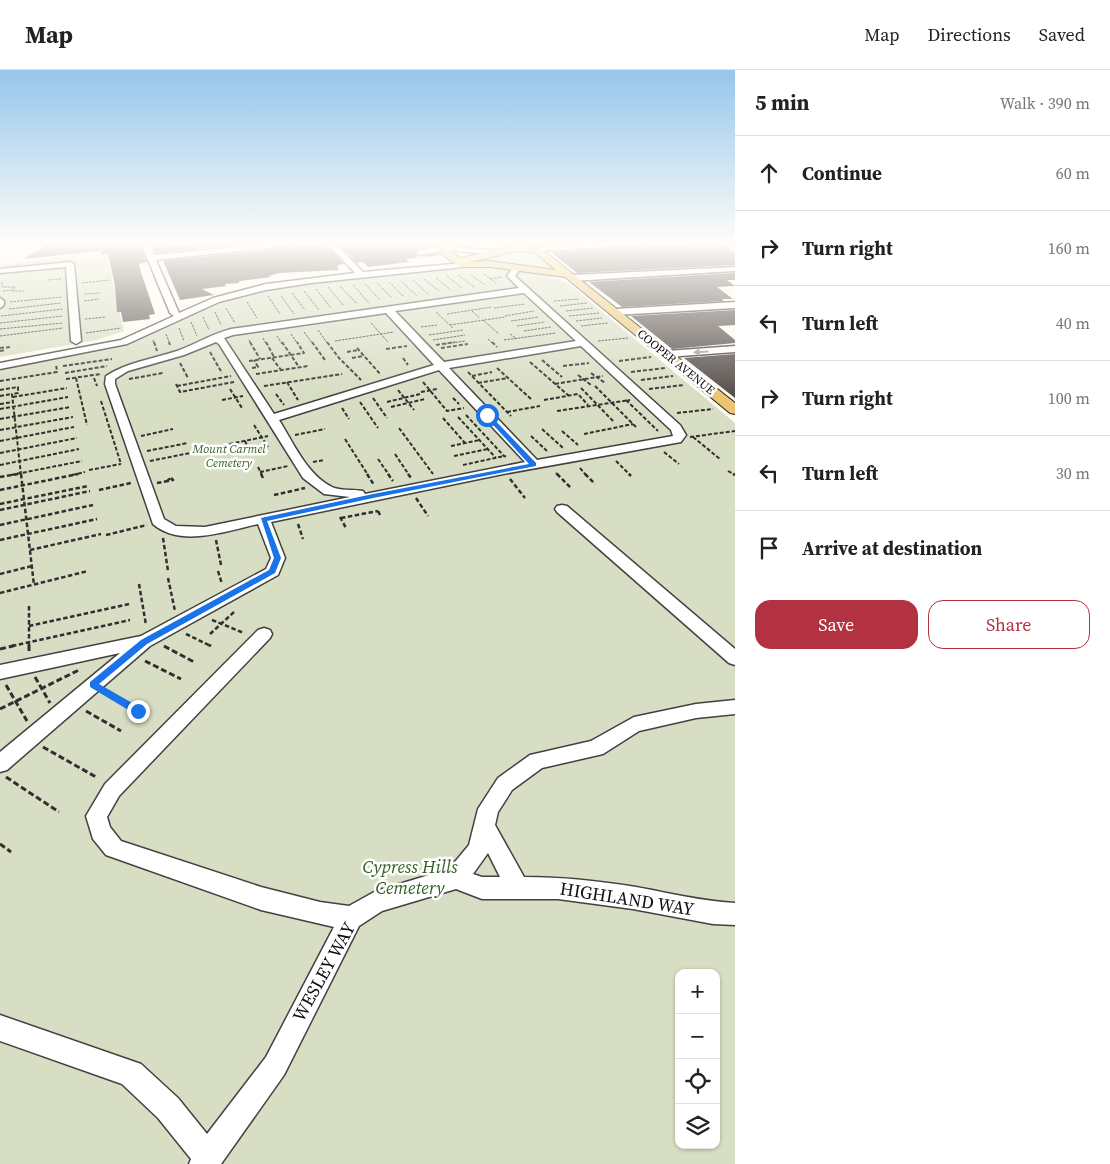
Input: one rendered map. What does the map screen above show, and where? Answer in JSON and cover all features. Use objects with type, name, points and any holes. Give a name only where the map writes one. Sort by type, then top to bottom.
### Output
[{"type":"main road","name":"COOPER AVENUE","points":[[589,294],[610,316],[733,407]]},
{"type":"street","points":[[73,294],[74,318]]},
{"type":"street","points":[[166,294],[176,318]]},
{"type":"street","points":[[0,362],[119,338],[176,318],[217,297],[227,294]]},
{"type":"street","points":[[0,366],[124,342],[216,300],[239,294]]},
{"type":"street","points":[[497,294],[241,330],[188,349],[177,358],[159,359],[116,374],[110,378],[110,384],[134,454],[160,523],[165,528],[180,531],[213,529],[534,465],[547,457],[570,458],[672,440],[680,435],[662,415],[621,378],[610,361],[584,343],[531,294]]},
{"type":"street","points":[[610,316],[735,305]]},
{"type":"street","points":[[394,309],[421,344],[534,465]]},
{"type":"street","points":[[212,340],[223,342],[308,475],[332,497],[326,506]]},
{"type":"street","points":[[272,418],[368,388],[387,379],[416,374],[441,366],[584,343]]},
{"type":"street","points":[[662,355],[735,349]]},
{"type":"street","points":[[323,487],[377,495]]},
{"type":"street","points":[[562,508],[735,659]]},
{"type":"street","points":[[0,764],[146,640],[273,572],[278,558],[264,520]]},
{"type":"street","points":[[254,634],[112,790],[96,816],[101,832],[114,848],[264,900],[314,914],[351,918]]},
{"type":"street","points":[[2,677],[28,666],[146,640]]},
{"type":"street","points":[[456,878],[479,849],[488,809],[505,784],[537,760],[596,748],[634,725],[696,711],[735,707]]},
{"type":"street","points":[[484,825],[518,888]]},
{"type":"street","name":"WESLEY WAY","points":[[205,1161],[275,1066],[351,918],[376,902],[456,878]]},
{"type":"street","points":[[0,1028],[131,1074],[168,1108],[205,1161]]},
{"type":"lane","name":"HIGHLAND WAY","points":[[456,878],[482,888],[558,888],[633,898],[713,913],[735,914]]},
{"type":"path","points":[[0,336],[74,318],[98,294]]},
{"type":"path","points":[[267,294],[339,358],[368,388],[387,418]]},
{"type":"path","points":[[237,363],[304,353],[292,294]]},
{"type":"path","points":[[306,294],[326,318]]},
{"type":"path","points":[[320,294],[339,317]]},
{"type":"path","points":[[333,294],[352,315]]},
{"type":"path","points":[[347,294],[364,313]]},
{"type":"path","points":[[360,294],[377,312]]},
{"type":"path","points":[[377,294],[394,309]]},
{"type":"path","points":[[384,294],[394,309]]},
{"type":"path","points":[[412,294],[431,304]]},
{"type":"path","points":[[419,294],[431,304]]},
{"type":"path","points":[[423,294],[453,328]]},
{"type":"path","points":[[428,294],[431,304]]},
{"type":"path","points":[[461,294],[468,299]]},
{"type":"path","points":[[463,294],[468,299]]},
{"type":"path","points":[[280,295],[325,360]]},
{"type":"path","points":[[243,296],[264,327],[299,367]]},
{"type":"path","points":[[524,331],[555,316],[585,298]]},
{"type":"path","points":[[223,302],[260,360]]},
{"type":"path","points":[[504,340],[555,316],[590,303]]},
{"type":"path","points":[[3,304],[74,318]]},
{"type":"path","points":[[3,304],[122,328]]},
{"type":"path","points":[[212,306],[212,340]]},
{"type":"path","points":[[447,314],[493,307],[555,316],[610,316]]},
{"type":"path","points":[[517,326],[597,308]]},
{"type":"path","points":[[200,311],[212,340],[222,373]]},
{"type":"path","points":[[0,316],[74,318]]},
{"type":"path","points":[[188,316],[212,340]]},
{"type":"path","points":[[450,325],[504,316],[610,316]]},
{"type":"path","points":[[511,321],[555,316],[610,316]]},
{"type":"path","points":[[0,323],[106,317]]},
{"type":"path","points":[[0,329],[74,318]]},
{"type":"path","points":[[176,318],[188,349]]},
{"type":"path","points":[[483,320],[499,334]]},
{"type":"path","points":[[374,326],[388,342]]},
{"type":"path","points":[[264,327],[273,358],[281,370]]},
{"type":"path","points":[[164,328],[188,378]]},
{"type":"path","points":[[421,344],[463,330]]},
{"type":"path","points":[[335,341],[400,331]]},
{"type":"path","points":[[152,334],[159,359]]},
{"type":"path","points":[[386,349],[465,335]]},
{"type":"path","points":[[584,343],[634,338]]},
{"type":"path","points":[[421,344],[464,341]]},
{"type":"path","points":[[421,344],[468,344]]},
{"type":"path","points":[[0,350],[10,347]]},
{"type":"path","points":[[356,348],[414,410]]},
{"type":"path","points":[[0,350],[5,350]]},
{"type":"path","points":[[347,352],[359,350]]},
{"type":"path","points":[[531,351],[562,377]]},
{"type":"path","points":[[65,373],[113,365],[110,352]]},
{"type":"path","points":[[519,353],[569,396]]},
{"type":"path","points":[[563,366],[662,355]]},
{"type":"path","points":[[352,358],[364,356]]},
{"type":"path","points":[[63,366],[112,358]]},
{"type":"path","points":[[487,358],[531,399]]},
{"type":"path","points":[[244,376],[308,366]]},
{"type":"path","points":[[621,378],[670,368]]},
{"type":"path","points":[[465,370],[511,416]]},
{"type":"path","points":[[66,379],[115,371],[116,374]]},
{"type":"path","points":[[0,381],[57,372]]},
{"type":"path","points":[[472,376],[492,372]]},
{"type":"path","points":[[591,372],[605,383]]},
{"type":"path","points":[[222,400],[235,398],[287,382],[342,374]]},
{"type":"path","points":[[416,374],[447,411]]},
{"type":"path","points":[[578,375],[591,385]]},
{"type":"path","points":[[232,376],[236,382],[180,392],[177,385],[232,376]]},
{"type":"path","points":[[555,384],[597,377],[679,376]]},
{"type":"path","points":[[76,378],[87,425]]},
{"type":"path","points":[[94,378],[97,388]]},
{"type":"path","points":[[478,383],[508,378]]},
{"type":"path","points":[[287,382],[298,400]]},
{"type":"path","points":[[556,411],[627,401],[640,395],[688,384]]},
{"type":"path","points":[[595,386],[637,428]]},
{"type":"path","points":[[0,390],[18,387],[18,392],[13,396]]},
{"type":"path","points":[[0,396],[13,396],[67,388]]},
{"type":"path","points":[[581,388],[614,422]]},
{"type":"path","points":[[230,389],[242,408]]},
{"type":"path","points":[[387,402],[436,389]]},
{"type":"path","points":[[354,392],[378,428]]},
{"type":"path","points":[[544,400],[578,394],[588,406]]},
{"type":"path","points":[[620,394],[672,440],[735,431]]},
{"type":"path","points":[[13,396],[34,585]]},
{"type":"path","points":[[0,409],[68,397]]},
{"type":"path","points":[[90,470],[121,464],[100,397]]},
{"type":"path","points":[[391,407],[424,399]]},
{"type":"path","points":[[0,404],[13,402]]},
{"type":"path","points":[[506,412],[540,406]]},
{"type":"path","points":[[0,419],[71,407]]},
{"type":"path","points":[[662,415],[713,409]]},
{"type":"path","points":[[0,430],[73,416]]},
{"type":"path","points":[[458,417],[496,458]]},
{"type":"path","points":[[443,418],[465,443]]},
{"type":"path","points":[[584,434],[633,424]]},
{"type":"path","points":[[254,425],[268,447]]},
{"type":"path","points":[[0,441],[74,427]]},
{"type":"path","points":[[399,428],[439,483]]},
{"type":"path","points":[[129,439],[174,429]]},
{"type":"path","points":[[206,449],[262,437],[325,429]]},
{"type":"path","points":[[542,429],[563,448]]},
{"type":"path","points":[[562,431],[580,447]]},
{"type":"path","points":[[531,436],[571,488]]},
{"type":"path","points":[[693,437],[720,459]]},
{"type":"path","points":[[0,453],[77,438]]},
{"type":"path","points":[[345,439],[377,495]]},
{"type":"path","points":[[451,446],[480,440]]},
{"type":"path","points":[[245,441],[250,452]]},
{"type":"path","points":[[134,454],[188,443]]},
{"type":"path","points":[[0,465],[80,449]]},
{"type":"path","points":[[454,456],[488,449]]},
{"type":"path","points":[[143,463],[195,452]]},
{"type":"path","points":[[606,452],[631,476]]},
{"type":"path","points":[[395,454],[409,489]]},
{"type":"path","points":[[463,465],[504,456]]},
{"type":"path","points":[[570,458],[595,484]]},
{"type":"path","points":[[378,459],[409,489],[428,516]]},
{"type":"path","points":[[0,477],[82,461]]},
{"type":"path","points":[[260,472],[294,464]]},
{"type":"path","points":[[258,468],[263,478]]},
{"type":"path","points":[[503,470],[525,498]]},
{"type":"path","points":[[728,471],[735,476]]},
{"type":"path","points":[[0,490],[85,472]]},
{"type":"path","points":[[98,490],[137,481]]},
{"type":"path","points":[[0,504],[88,486]]},
{"type":"path","points":[[274,495],[323,487]]},
{"type":"path","points":[[0,510],[90,492]]},
{"type":"path","points":[[0,524],[93,505]]},
{"type":"path","points":[[341,518],[378,511]]},
{"type":"path","points":[[294,513],[303,539]]},
{"type":"path","points":[[0,540],[97,519]]},
{"type":"path","points":[[106,535],[160,523],[168,571]]},
{"type":"path","points":[[213,529],[221,565]]},
{"type":"path","points":[[30,550],[100,534]]},
{"type":"path","points":[[0,574],[32,566]]},
{"type":"path","points":[[0,593],[88,571]]},
{"type":"path","points":[[168,578],[175,625],[211,646]]},
{"type":"path","points":[[139,584],[146,640],[194,662]]},
{"type":"path","points":[[29,626],[129,604]]},
{"type":"path","points":[[30,606],[28,666],[58,714]]},
{"type":"path","points":[[210,634],[234,612]]},
{"type":"path","points":[[197,613],[222,624],[254,634]]},
{"type":"path","points":[[0,649],[130,620]]},
{"type":"path","points":[[130,654],[182,679]]},
{"type":"path","points":[[56,660],[82,694],[121,731]]},
{"type":"path","points":[[0,709],[84,668]]},
{"type":"path","points":[[2,677],[32,736],[96,777]]},
{"type":"path","points":[[82,694],[138,711]]},
{"type":"path","points":[[0,773],[59,812]]},
{"type":"path","points":[[0,844],[11,852]]},
{"type":"green space","points":[[0,294],[116,294],[124,331],[97,340],[0,357]]},
{"type":"green space","name":"Cypress Hills Cemetery","points":[[255,294],[581,294],[735,423],[735,1164],[0,1164],[0,369],[125,345],[223,302]]},
{"type":"building","points":[[116,294],[148,294],[155,314],[149,315],[150,319],[123,322],[121,312],[117,312]]},
{"type":"building","points":[[177,294],[214,295],[180,300]]},
{"type":"building","points":[[605,294],[726,294],[733,299],[722,299],[724,301],[622,307]]},
{"type":"building","points":[[735,310],[735,325],[718,326],[735,340],[735,343],[672,349],[631,316]]},
{"type":"building","points":[[735,354],[735,398],[684,358]]},
{"type":"route","points":[[138,711],[93,685],[144,642],[273,572],[278,558],[264,520],[373,496],[534,465],[487,415]]},
{"type":"park label","name":"Mount Carmel Cemetery","points":[[229,456]]}]
